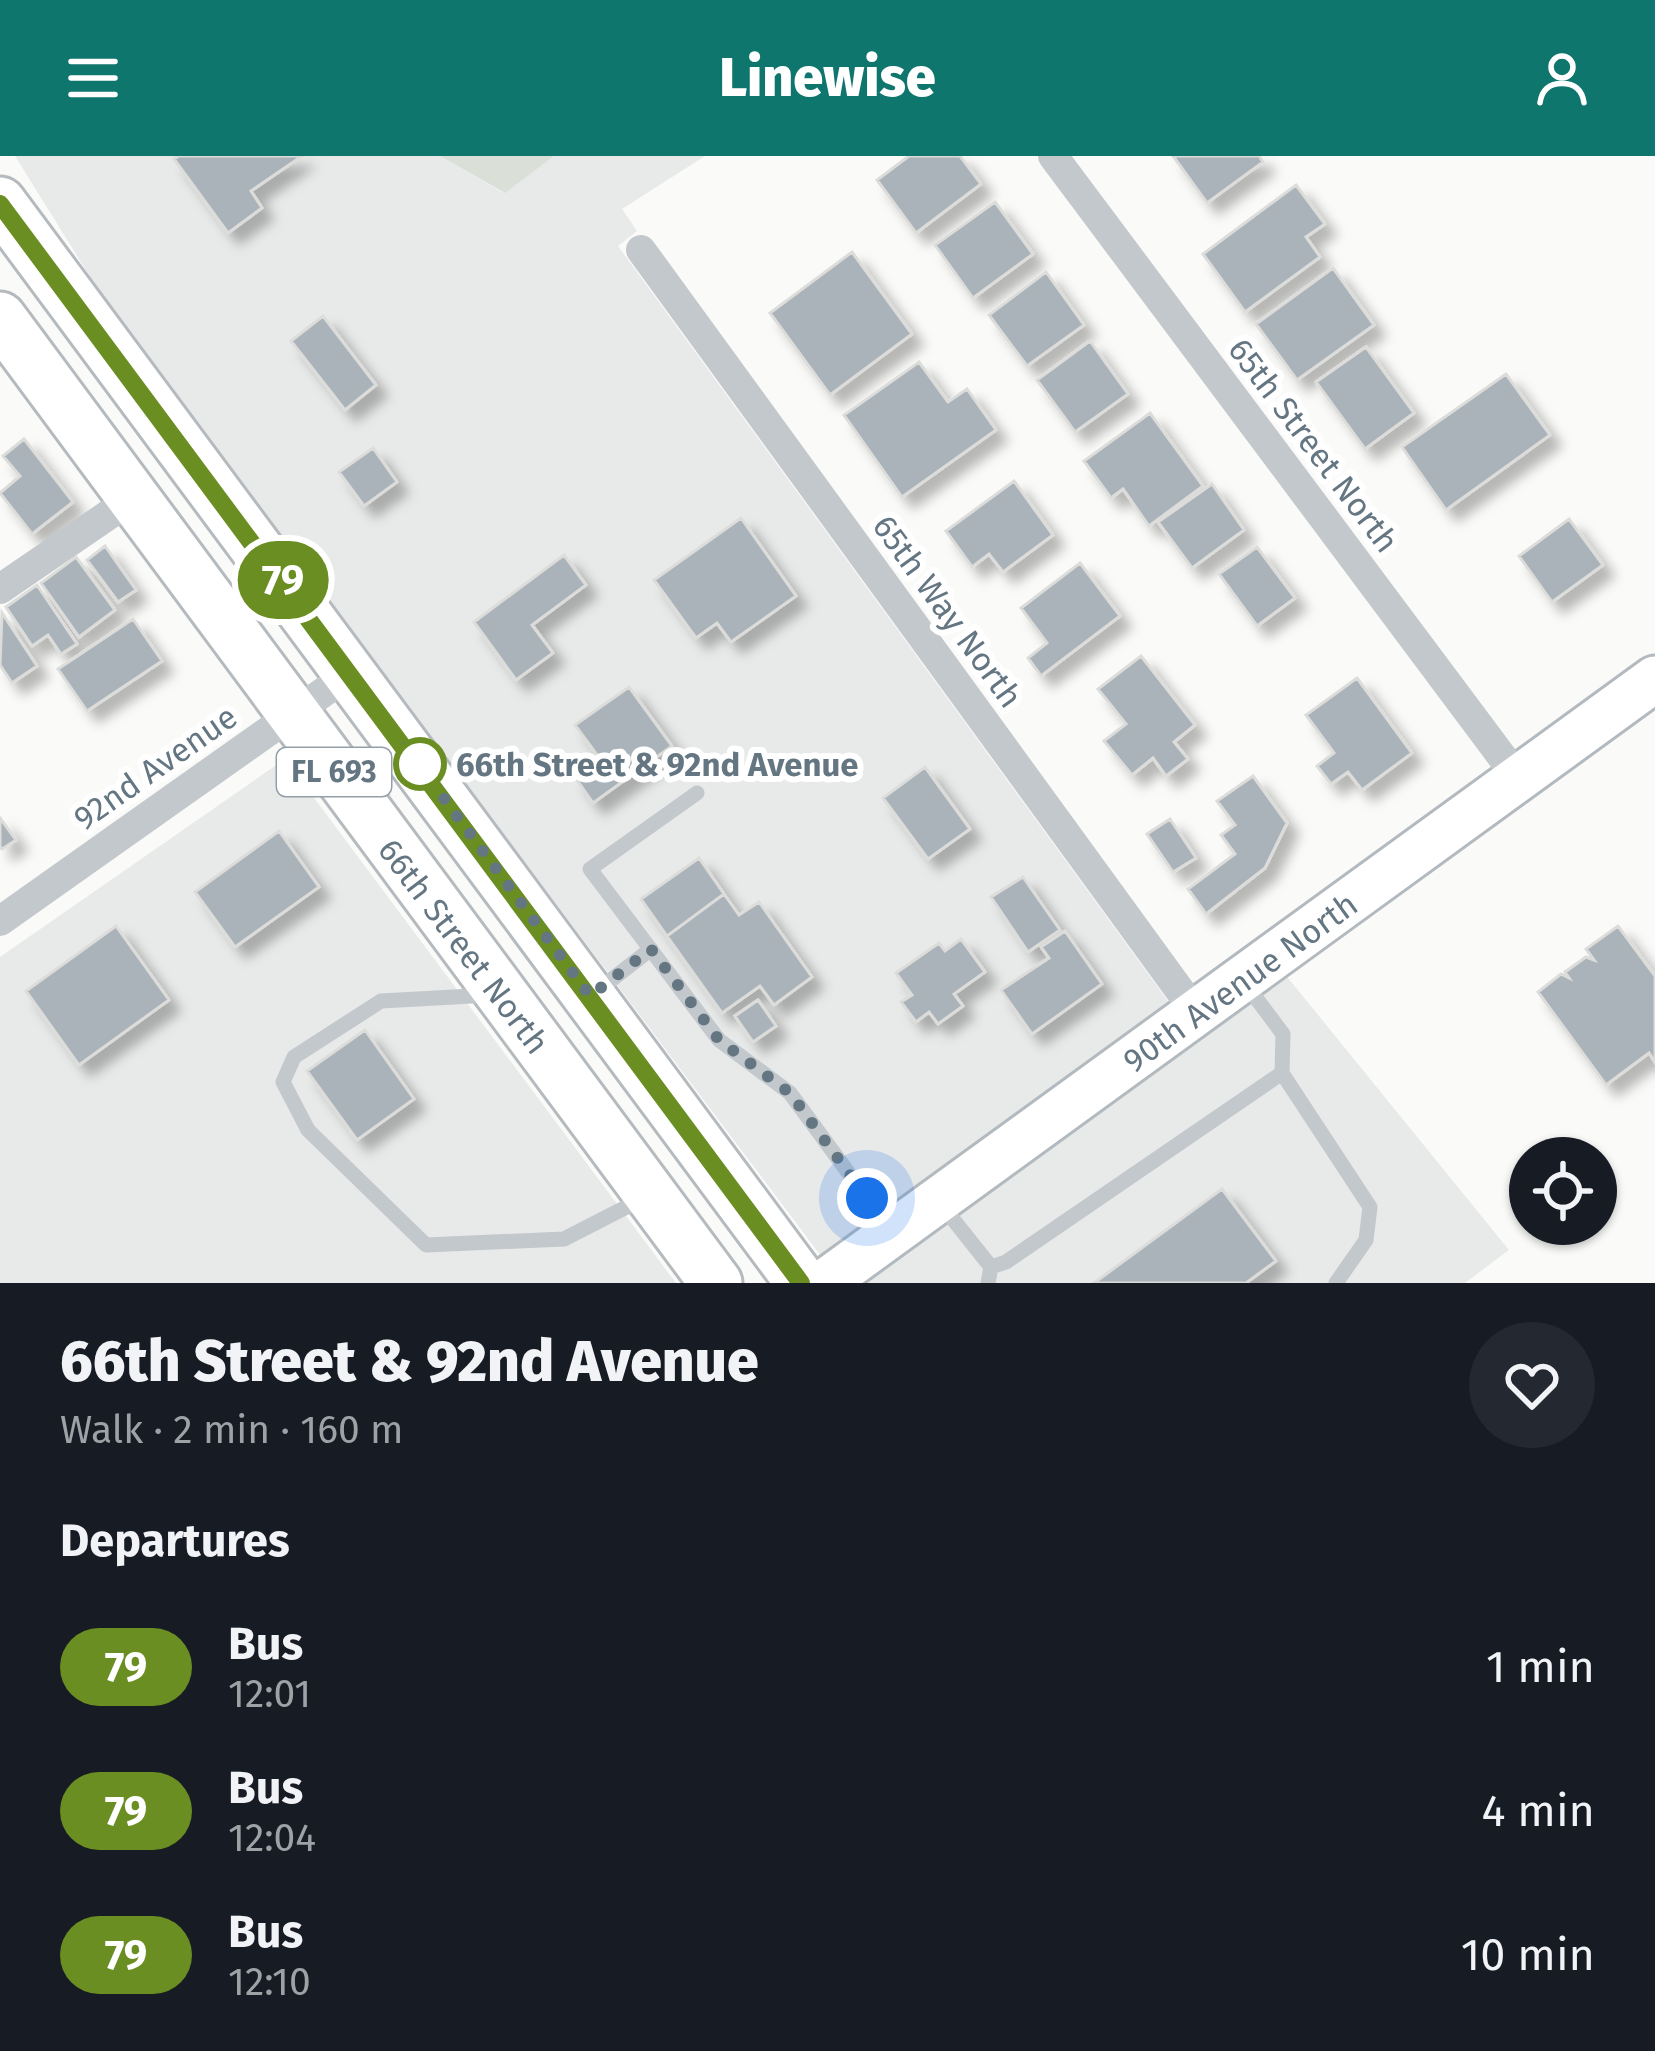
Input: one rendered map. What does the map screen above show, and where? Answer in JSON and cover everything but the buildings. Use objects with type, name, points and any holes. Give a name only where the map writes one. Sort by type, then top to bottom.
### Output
[{"type":"main road","name":"FL 693","points":[[1,206],[802,1283]]},
{"type":"main road","name":"66th Street North","points":[[0,318],[716,1283]]},
{"type":"street","name":"65th Street North","points":[[1053,156],[1518,778]]},
{"type":"street","name":"65th Way North","points":[[641,250],[1197,1014]]},
{"type":"street","points":[[0,589],[134,498]]},
{"type":"street","name":"92nd Avenue","points":[[0,921],[352,672]]},
{"type":"street","name":"90th Avenue North","points":[[824,1283],[1655,679]]},
{"type":"lane","points":[[697,793],[590,868],[719,1040],[790,1093],[893,1233]]},
{"type":"lane","points":[[590,996],[651,949]]},
{"type":"lane","points":[[1243,980],[1283,1034],[1282,1073],[1370,1207],[1366,1240],[1336,1283]]},
{"type":"lane","points":[[500,994],[382,1000],[294,1057],[283,1082],[308,1130],[426,1245],[564,1239],[650,1196]]},
{"type":"lane","points":[[938,1200],[989,1275],[1282,1073]]},
{"type":"shaded area","points":[[15,156],[440,156],[504,193],[554,156],[705,156],[622,209],[637,231],[618,246],[1173,1008],[824,1260],[117,320]]},
{"type":"shaded area","points":[[440,156],[554,156],[505,193]]},
{"type":"shaded area","points":[[285,759],[676,1283],[0,1283],[0,957]]},
{"type":"shaded area","points":[[1284,973],[1509,1250],[1465,1283],[855,1283]]},
{"type":"bus line","name":"79","points":[[0,204],[352,672],[801,1283]]},
{"type":"place","name":"66th Street & 92nd Avenue","points":[[420,764]]},
{"type":"route","points":[[420,764],[406,747],[590,996],[651,949],[719,1040],[790,1093],[867,1198]]}]
